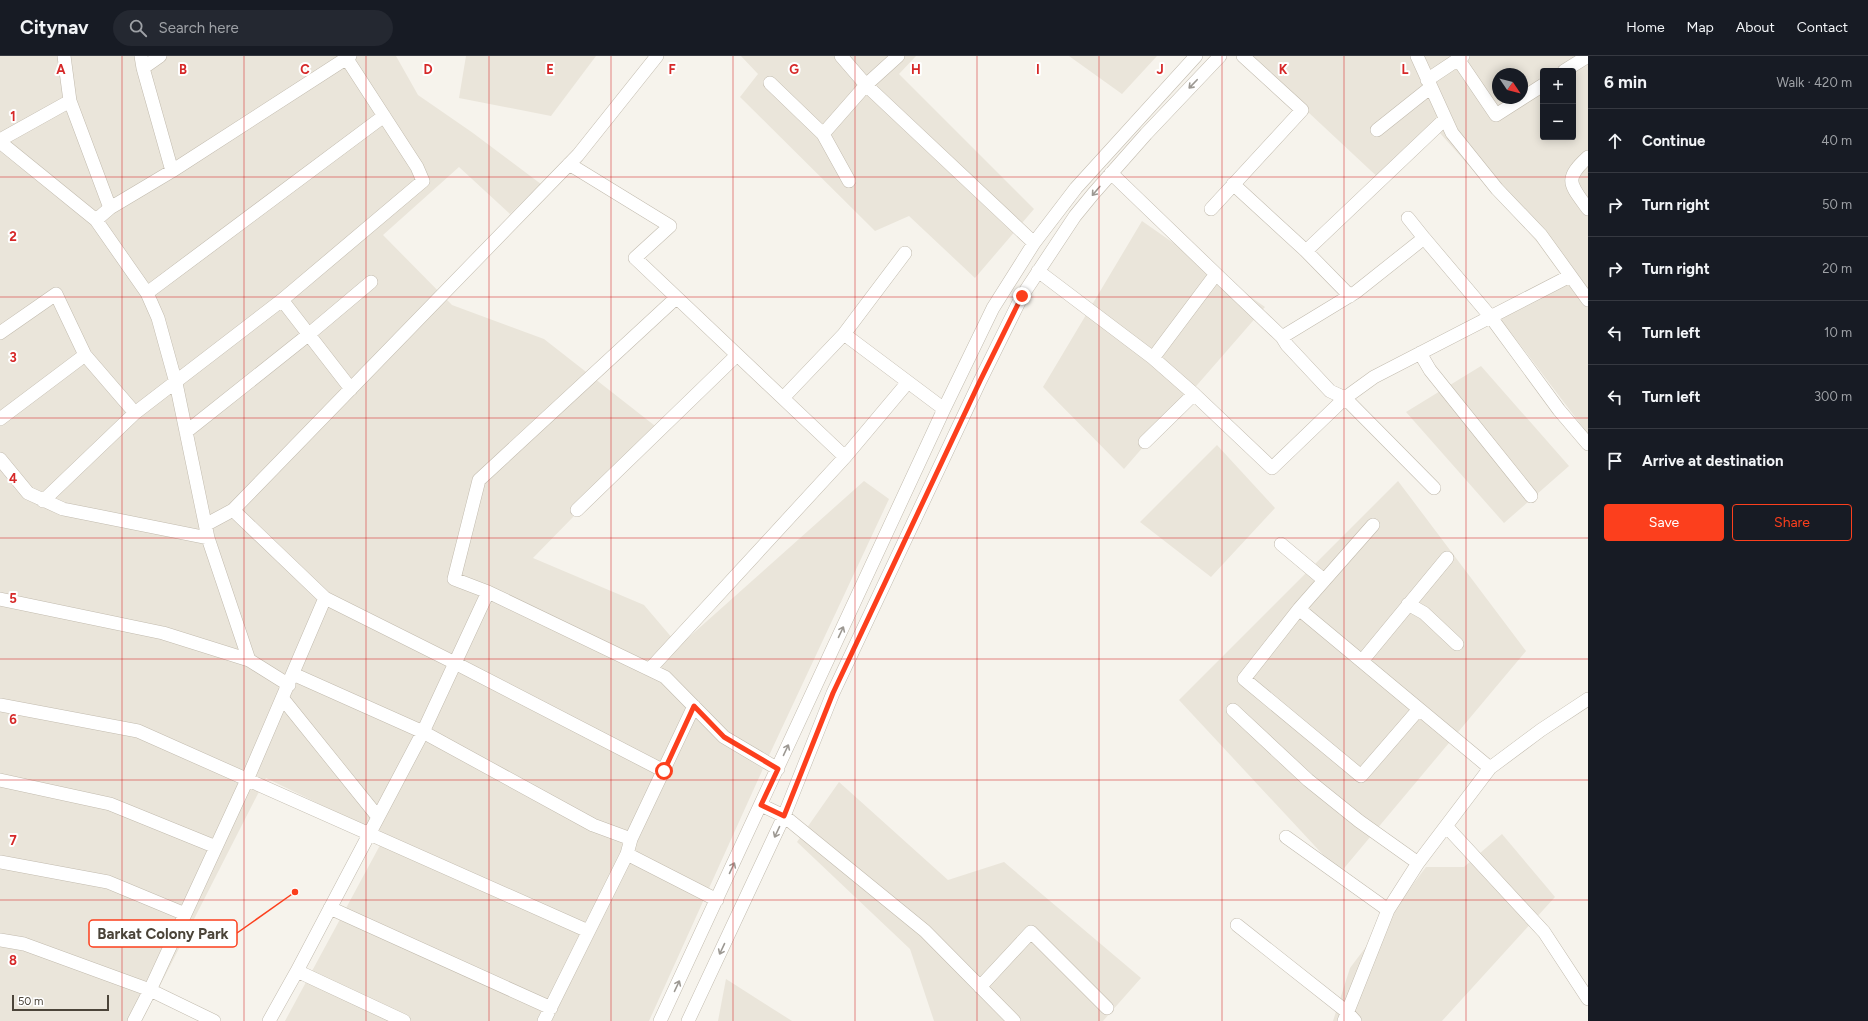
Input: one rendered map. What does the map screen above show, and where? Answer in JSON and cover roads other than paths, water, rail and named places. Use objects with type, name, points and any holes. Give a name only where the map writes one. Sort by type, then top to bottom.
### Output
[{"type":"street","points":[[64,56],[70,101],[110,208]]},
{"type":"street","points":[[160,56],[142,62],[172,171]]},
{"type":"street","points":[[207,524],[233,510],[351,389],[372,365],[569,164],[657,56]]},
{"type":"street","points":[[841,56],[866,85],[1034,243]]},
{"type":"street","points":[[823,134],[866,85],[898,56]]},
{"type":"street","points":[[660,1021],[944,409],[993,308],[1034,243],[1081,182],[1196,56]]},
{"type":"street","points":[[688,1021],[784,816],[833,693],[980,381],[1022,296],[1075,216],[1146,134],[1220,56]]},
{"type":"street","points":[[1211,209],[1302,110],[1243,56]]},
{"type":"street","points":[[1417,56],[1445,119],[1459,142],[1497,189],[1541,235],[1588,300]]},
{"type":"street","points":[[43,500],[135,413],[176,383],[282,300],[423,181],[347,57],[172,171],[110,208],[96,220]]},
{"type":"street","points":[[1377,130],[1460,58],[1496,115],[1540,87]]},
{"type":"street","points":[[1567,68],[1579,58]]},
{"type":"street","points":[[770,83],[823,134],[849,181]]},
{"type":"street","points":[[70,101],[0,141],[96,220],[147,293],[158,318],[176,383],[207,524],[208,538],[249,660]]},
{"type":"street","points":[[147,293],[384,116]]},
{"type":"street","points":[[1306,251],[1445,119]]},
{"type":"street","points":[[1588,157],[1576,168],[1571,179],[1575,192],[1588,209]]},
{"type":"street","points":[[569,164],[670,226],[634,258],[845,457]]},
{"type":"street","points":[[1111,173],[1282,337],[1287,345],[1330,391],[1345,398],[1434,488]]},
{"type":"street","points":[[1233,184],[1306,251],[1350,296]]},
{"type":"street","points":[[1408,218],[1490,316],[1559,410],[1588,444]]},
{"type":"street","points":[[1282,337],[1350,296],[1424,238]]},
{"type":"street","points":[[783,398],[844,334],[904,253]]},
{"type":"street","points":[[1038,271],[1153,358],[1194,394],[1272,468],[1345,398],[1374,377],[1570,276]]},
{"type":"street","points":[[1153,358],[1216,274]]},
{"type":"street","points":[[186,432],[308,335],[371,282]]},
{"type":"street","points":[[0,333],[56,294],[85,355],[135,413]]},
{"type":"street","points":[[676,298],[479,480],[454,579],[488,592],[665,677],[724,737],[778,769]]},
{"type":"street","points":[[282,300],[351,389]]},
{"type":"street","points":[[844,334],[944,409]]},
{"type":"street","points":[[1420,352],[1430,370],[1531,496]]},
{"type":"street","points":[[0,419],[85,355]]},
{"type":"street","points":[[576,510],[737,355]]},
{"type":"street","points":[[650,669],[845,457],[908,382]]},
{"type":"street","points":[[1145,442],[1194,394]]},
{"type":"street","points":[[0,459],[28,493],[63,509],[208,538]]},
{"type":"street","points":[[233,510],[325,598],[664,771]]},
{"type":"street","points":[[1373,525],[1299,609],[1244,679],[1361,776],[1419,709]]},
{"type":"street","points":[[1281,544],[1324,580]]},
{"type":"street","points":[[1362,661],[1447,558]]},
{"type":"street","points":[[269,1021],[423,732],[488,592]]},
{"type":"street","points":[[134,1021],[150,990],[248,780],[325,598]]},
{"type":"street","points":[[0,599],[163,633],[249,660],[291,679],[423,732],[593,825],[632,839]]},
{"type":"street","points":[[1408,604],[1424,613],[1457,644]]},
{"type":"street","points":[[1299,609],[1490,768]]},
{"type":"street","points":[[283,699],[378,817]]},
{"type":"street","points":[[1237,925],[1349,1018],[1388,910],[1418,863],[1490,768],[1541,730],[1588,699]]},
{"type":"street","points":[[0,705],[138,731],[588,931]]},
{"type":"street","points":[[544,1021],[628,854],[632,839],[694,706]]},
{"type":"street","points":[[1233,710],[1308,780],[1359,821],[1418,863]]},
{"type":"street","points":[[0,780],[110,804],[216,847]]},
{"type":"street","points":[[761,805],[784,816],[925,931],[1014,1021]]},
{"type":"street","points":[[1446,826],[1544,932],[1588,999]]},
{"type":"street","points":[[1286,836],[1388,910]]},
{"type":"street","points":[[628,854],[717,900]]},
{"type":"street","points":[[0,862],[108,882],[185,914]]},
{"type":"street","points":[[330,908],[551,1008]]},
{"type":"street","points":[[980,987],[1032,932],[1107,1008]]},
{"type":"street","points":[[0,940],[24,944],[150,990],[214,1021]]},
{"type":"street","points":[[297,971],[404,1021]]},
{"type":"place","name":"Barkat Colony Park","points":[[295,892]]}]
